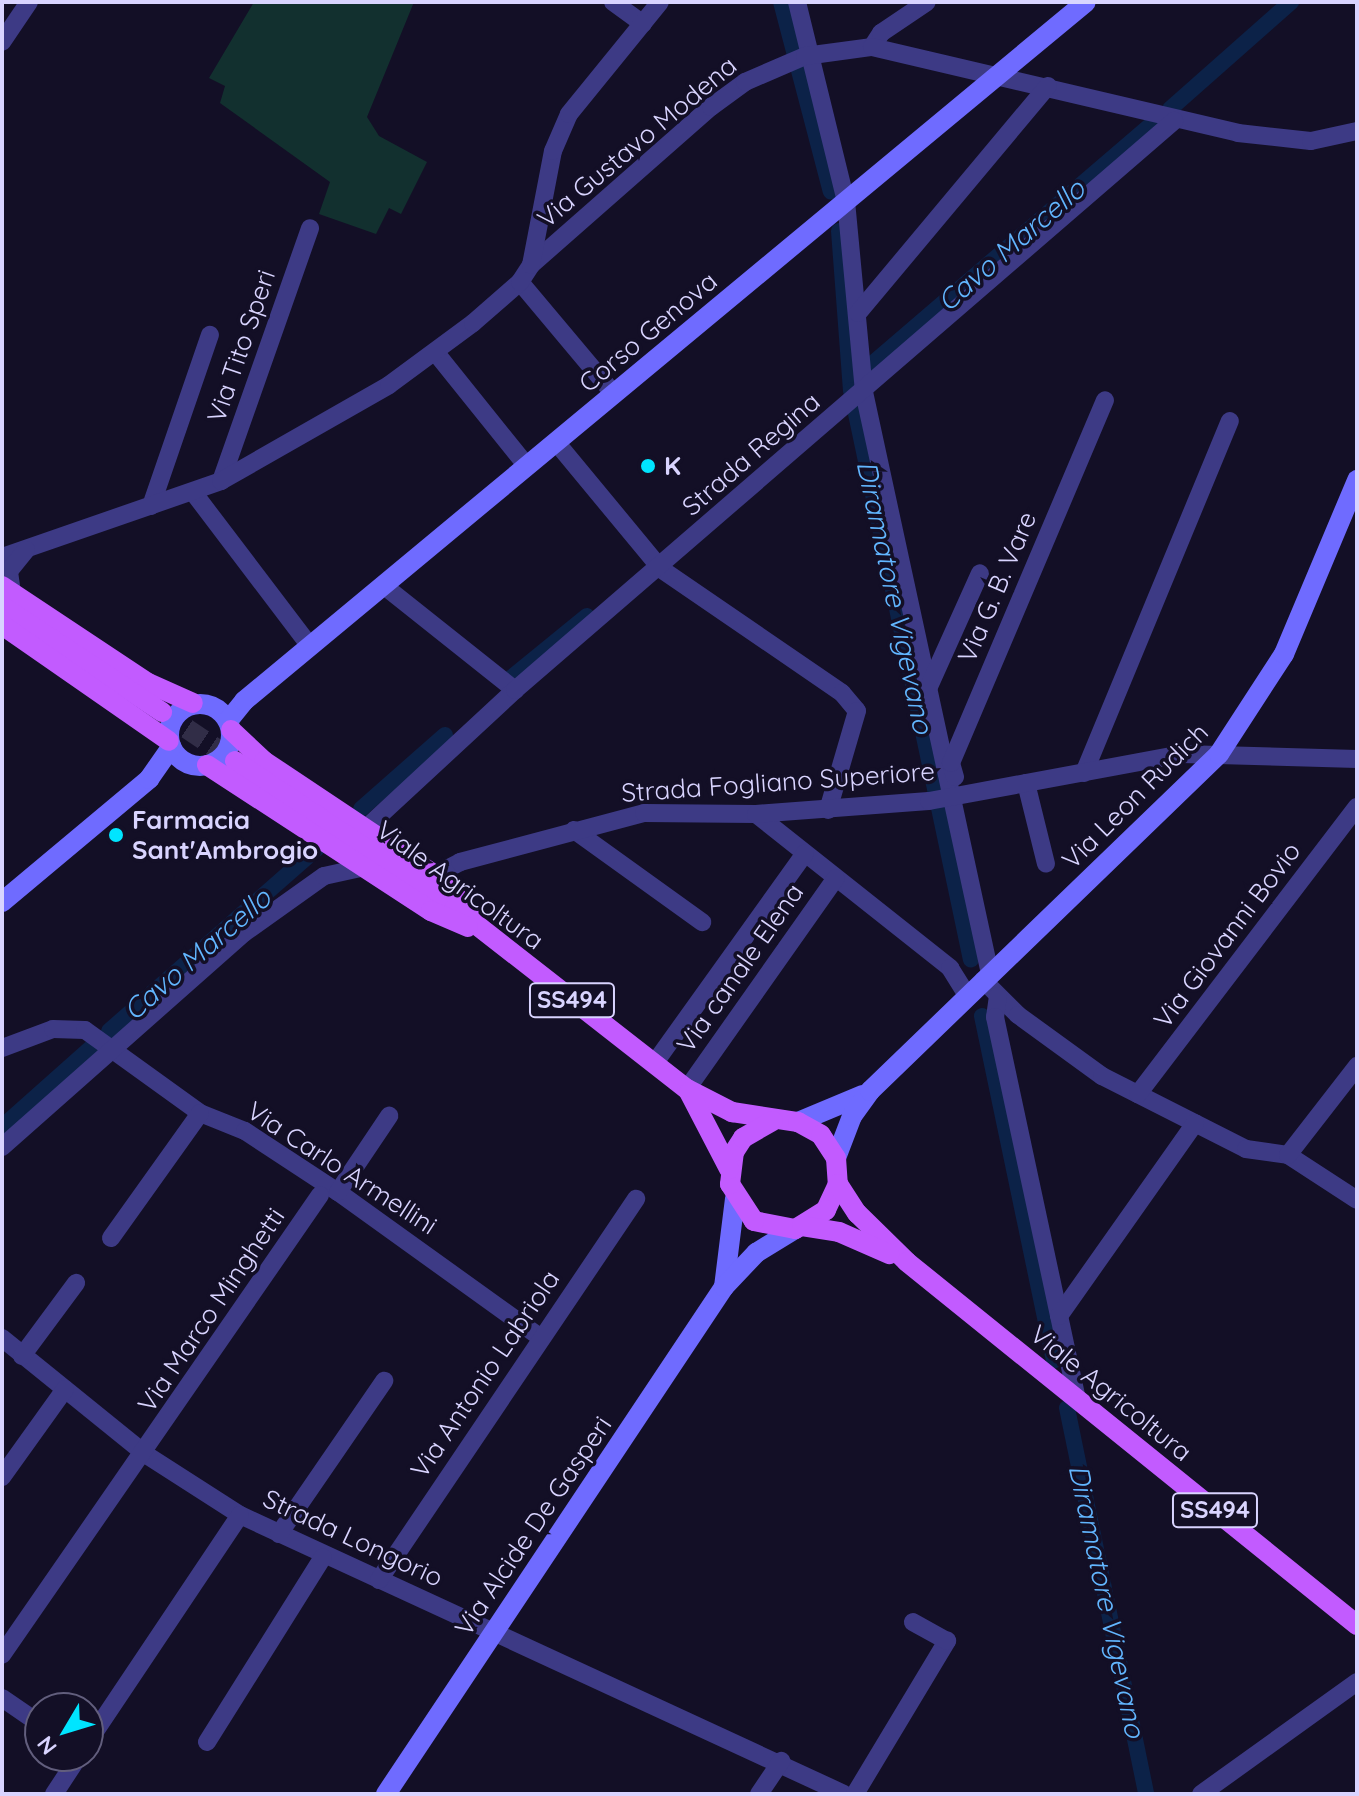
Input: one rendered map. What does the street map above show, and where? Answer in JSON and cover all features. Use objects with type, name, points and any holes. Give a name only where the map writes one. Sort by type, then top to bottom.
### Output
[{"type":"main road","name":"Corso Genova","points":[[226,720],[244,701],[1086,2]]},
{"type":"main road","name":"Via Leon Rudich","points":[[870,1091],[1219,754],[1284,654],[1357,480]]},
{"type":"main road","points":[[5,595],[148,683],[226,720],[264,761],[435,875],[490,936]]},
{"type":"main road","points":[[5,595],[162,712]]},
{"type":"main road","points":[[2,625],[197,764],[438,915],[490,936]]},
{"type":"main road","points":[[2,902],[149,779],[170,744],[176,714],[193,703]]},
{"type":"main road","points":[[149,779],[226,753],[226,720]]},
{"type":"main road","name":"Viale Agricoltura","points":[[235,761],[490,936],[687,1089],[732,1112],[772,1121],[798,1122]]},
{"type":"main road","name":"Viale Agricoltura","points":[[687,1089],[729,1169],[735,1199],[766,1227],[839,1232],[907,1262]]},
{"type":"main road","points":[[798,1122],[838,1110],[870,1091]]},
{"type":"main road","points":[[798,1228],[826,1210],[838,1184],[836,1158],[852,1116],[870,1091]]},
{"type":"main road","points":[[729,1169],[743,1138],[772,1121]]},
{"type":"main road","points":[[798,1122],[821,1135],[836,1158]]},
{"type":"main road","name":"Viale Agricoltura","points":[[838,1184],[857,1213],[907,1262],[1357,1625]]},
{"type":"main road","name":"Via Alcide De Gasperi","points":[[724,1287],[735,1199]]},
{"type":"main road","name":"Via Alcide De Gasperi","points":[[386,1794],[724,1287],[756,1253],[798,1228]]},
{"type":"street","points":[[2,42],[29,2]]},
{"type":"street","points":[[613,2],[643,24]]},
{"type":"street","points":[[2,557],[221,481],[305,436],[436,353],[520,282],[531,265],[553,151],[569,114],[660,2]]},
{"type":"street","points":[[797,2],[846,201],[858,313],[856,398],[927,691],[945,798],[986,977],[998,996],[1102,1076],[1246,1149],[1288,1155],[1357,1200]]},
{"type":"street","points":[[872,47],[881,33],[927,2]]},
{"type":"street","name":"Via Gustavo Modena","points":[[531,265],[711,107],[784,61],[808,56],[872,47],[1048,86],[1174,121],[1311,141],[1357,131]]},
{"type":"street","points":[[858,313],[1048,86]]},
{"type":"street","name":"Strada Regina","points":[[365,829],[515,690],[661,569],[1174,121]]},
{"type":"street","name":"Via Tito Speri","points":[[221,481],[310,228]]},
{"type":"street","points":[[520,282],[614,394]]},
{"type":"street","points":[[151,506],[210,335]]},
{"type":"street","points":[[436,353],[527,466]]},
{"type":"street","name":"Via G. B. Vare","points":[[945,798],[951,763],[1105,400]]},
{"type":"street","points":[[1084,773],[1230,421]]},
{"type":"street","points":[[556,442],[661,569],[842,693],[857,711],[828,810]]},
{"type":"street","points":[[193,492],[310,646]]},
{"type":"street","points":[[5,595],[9,571],[26,550]]},
{"type":"street","points":[[927,691],[980,573]]},
{"type":"street","points":[[383,585],[515,690]]},
{"type":"street","name":"Strada Fogliano Superiore","points":[[435,875],[460,862],[644,813],[756,814],[945,798],[1182,754],[1357,759]]},
{"type":"street","points":[[1026,783],[1046,864]]},
{"type":"street","name":"Via Giovanni Bovio","points":[[1138,1094],[1357,807]]},
{"type":"street","points":[[756,814],[950,968],[967,995]]},
{"type":"street","points":[[574,830],[702,922]]},
{"type":"street","points":[[324,876],[333,861],[332,846]]},
{"type":"street","points":[[654,1064],[805,853]]},
{"type":"street","points":[[2,1147],[244,933],[324,876],[365,867]]},
{"type":"street","name":"Via canale Elena","points":[[687,1089],[836,878]]},
{"type":"street","points":[[998,996],[995,1017],[1075,1397]]},
{"type":"street","name":"Via Carlo Armellini","points":[[2,1048],[53,1029],[72,1028],[112,1049],[200,1113],[245,1131],[329,1194],[540,1337]]},
{"type":"street","points":[[1288,1155],[1357,1066]]},
{"type":"street","points":[[111,1238],[200,1113]]},
{"type":"street","name":"Via Marco Minghetti","points":[[2,1655],[329,1194],[389,1116]]},
{"type":"street","points":[[1059,1316],[1195,1123]]},
{"type":"street","name":"Via Antonio Labriola","points":[[379,1580],[540,1337],[636,1199]]},
{"type":"street","points":[[22,1356],[76,1283]]},
{"type":"street","name":"Strada Longorio","points":[[2,1338],[145,1454],[240,1515],[323,1557],[494,1631],[658,1711],[781,1761],[844,1794]]},
{"type":"street","points":[[279,1534],[384,1381]]},
{"type":"street","points":[[2,1477],[65,1389]]},
{"type":"street","points":[[104,1718],[240,1515]]},
{"type":"street","points":[[207,1742],[323,1557]]},
{"type":"street","points":[[855,1794],[947,1641],[913,1622]]},
{"type":"street","points":[[1201,1794],[1357,1682]]},
{"type":"street","points":[[2,1698],[24,1713]]},
{"type":"street","points":[[759,1794],[781,1761]]},
{"type":"street","points":[[54,1794],[68,1772]]},
{"type":"green space","points":[[254,2],[414,2],[367,117],[379,136],[427,162],[401,214],[389,208],[376,234],[319,214],[330,182],[220,103],[225,86],[209,78]]},
{"type":"waterway","name":"Diramatore Vigevano","points":[[781,2],[831,192]]},
{"type":"waterway","name":"Cavo Marcello","points":[[1170,109],[1291,2]]},
{"type":"waterway","name":"Cavo Marcello","points":[[866,369],[1155,121]]},
{"type":"waterway","name":"Diramatore Vigevano","points":[[839,231],[851,390],[971,960]]},
{"type":"waterway","name":"Cavo Marcello","points":[[511,678],[587,616]]},
{"type":"waterway","name":"Cavo Marcello","points":[[361,809],[445,735]]},
{"type":"waterway","name":"Cavo Marcello","points":[[109,1031],[321,845]]},
{"type":"waterway","name":"Diramatore Vigevano","points":[[982,1016],[1054,1361]]},
{"type":"waterway","name":"Cavo Marcello","points":[[2,1127],[94,1045]]},
{"type":"waterway","name":"Diramatore Vigevano","points":[[1067,1408],[1146,1794]]},
{"type":"tunnel","points":[[162,712],[235,761]]},
{"type":"place","name":"K","points":[[648,466]]},
{"type":"place","name":"Farmacia Sant'Ambrogio","points":[[116,835]]}]
